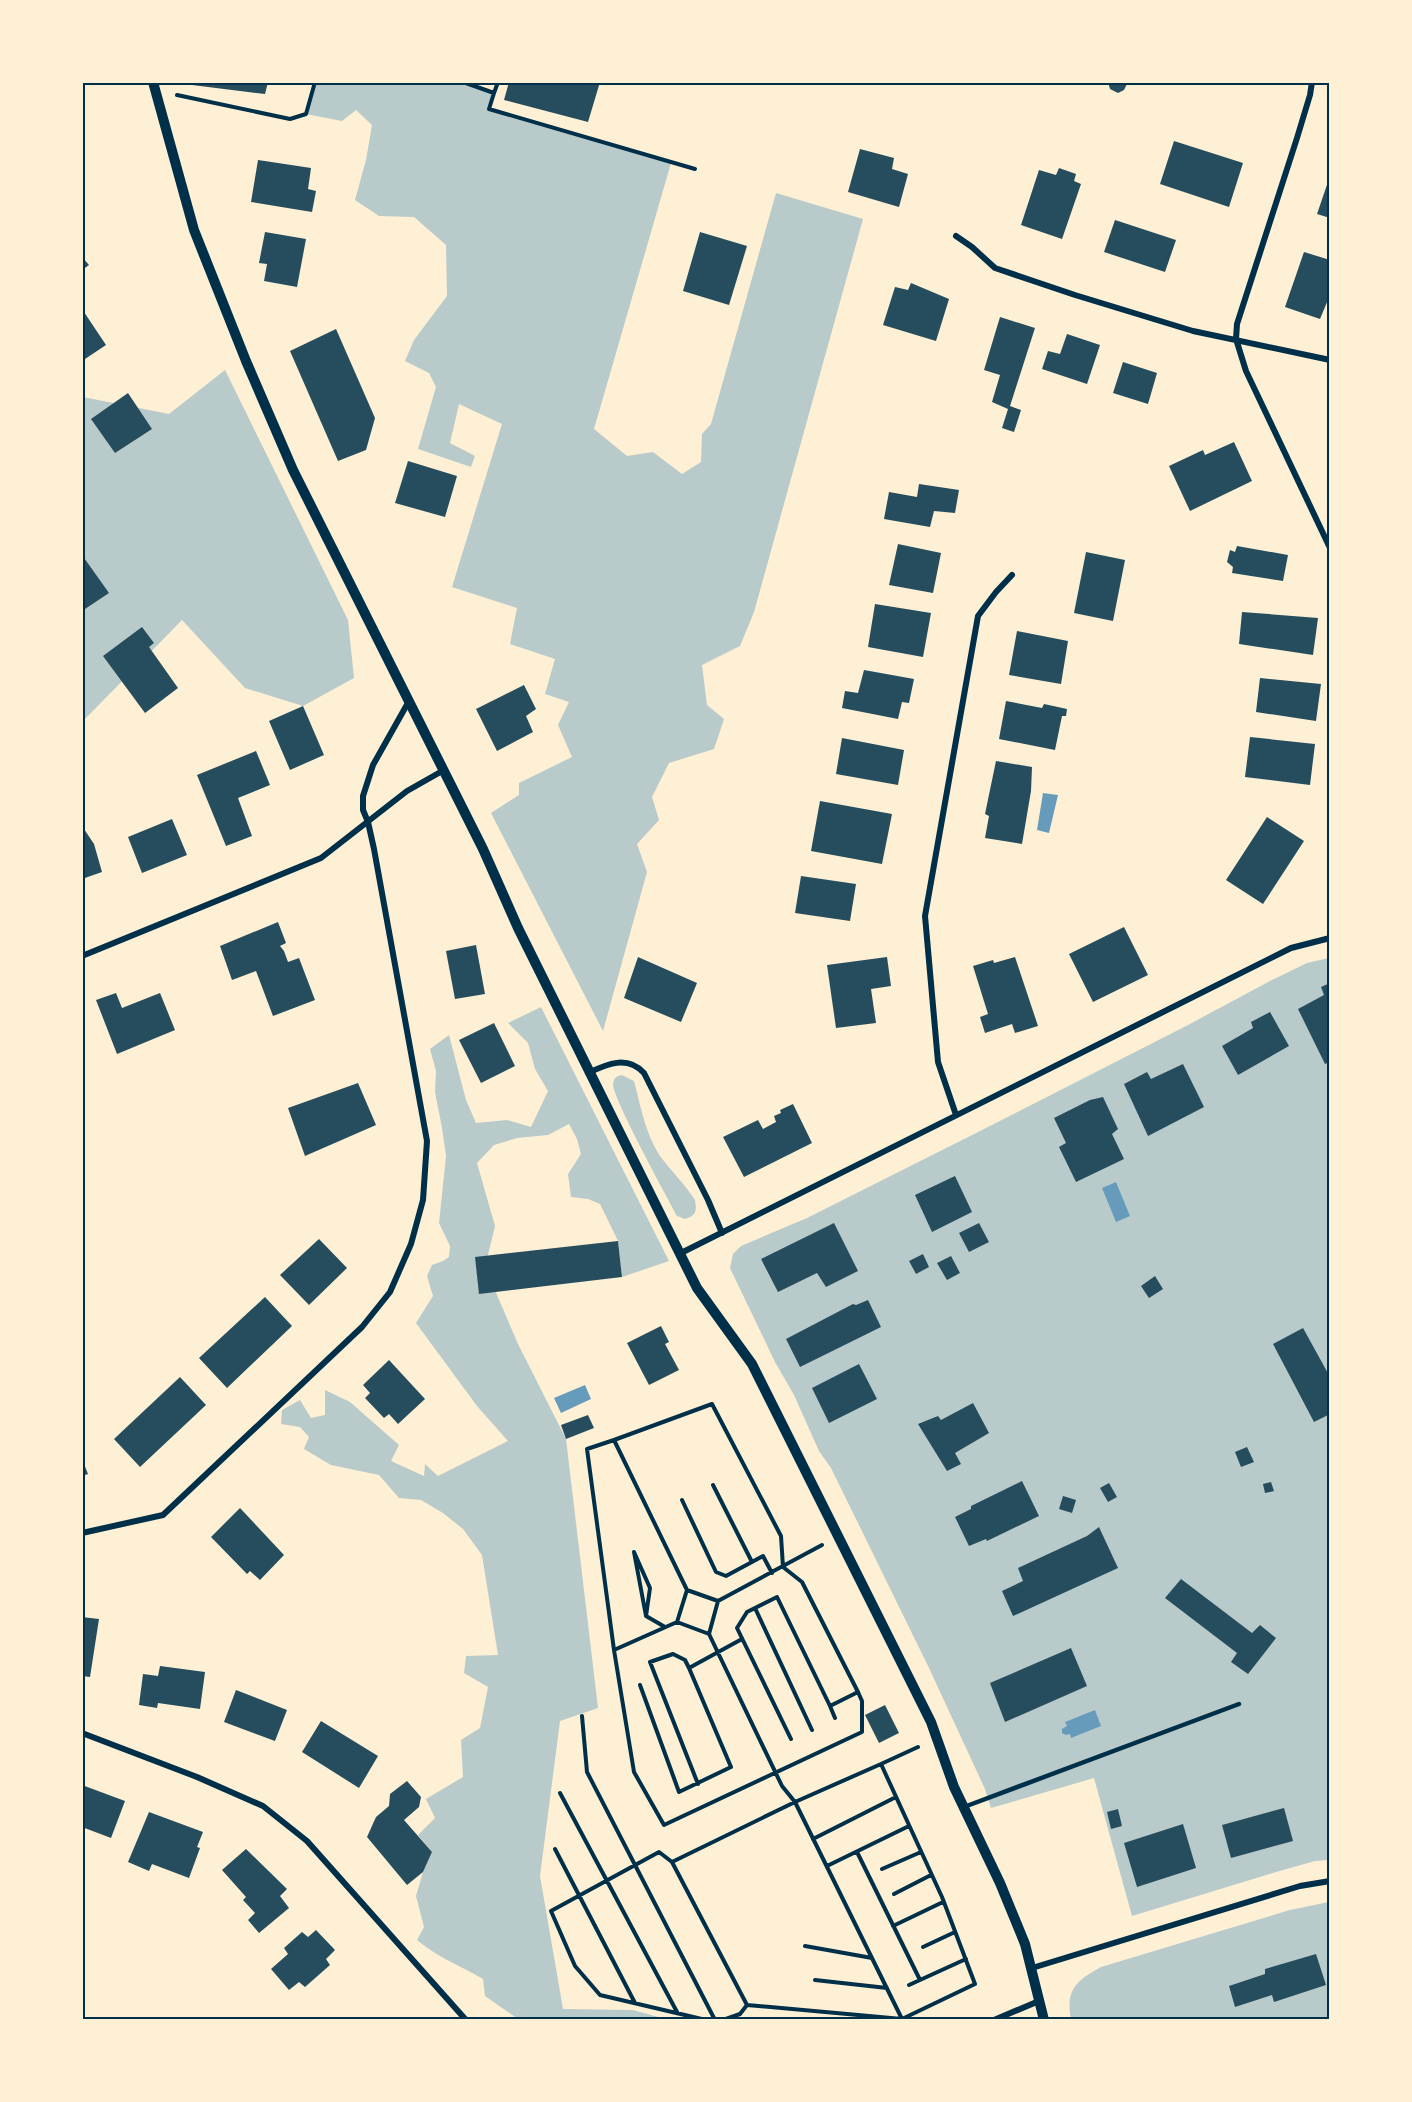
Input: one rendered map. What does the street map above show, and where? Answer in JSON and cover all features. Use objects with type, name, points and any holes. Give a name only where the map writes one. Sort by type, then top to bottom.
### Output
[{"type":"street","points":[[1312,82],[1297,138],[1237,324],[1236,339],[1246,371],[1329,548]]},
{"type":"street","points":[[154,86],[194,230],[246,361],[293,470],[483,849],[518,928],[588,1073],[697,1287],[752,1364],[926,1711],[954,1787],[1000,1883],[1025,1944],[1044,2019]]},
{"type":"street","points":[[956,236],[995,268],[1193,331],[1329,360]]},
{"type":"street","points":[[956,1115],[938,1062],[925,916],[978,616],[1012,575]]},
{"type":"street","points":[[82,1533],[163,1515],[362,1327],[390,1292],[411,1244],[423,1200],[427,1141],[368,822],[363,810],[363,795],[373,765],[409,700]]},
{"type":"street","points":[[82,956],[321,858],[407,791],[444,770]]},
{"type":"street","points":[[681,1253],[1291,948],[1329,938]]},
{"type":"street","points":[[588,1073],[615,1061],[635,1066],[644,1073],[708,1200],[722,1233]]},
{"type":"street","points":[[82,1733],[197,1777],[263,1806],[307,1840],[466,2019]]},
{"type":"street","points":[[1032,1968],[1300,1886],[1329,1881]]},
{"type":"street","points":[[994,2019],[1040,2001]]},
{"type":"lane","points":[[964,1808],[1239,1704]]},
{"type":"path","points":[[154,86],[290,119],[306,114],[315,82]]},
{"type":"path","points":[[464,82],[494,93]]},
{"type":"path","points":[[498,82],[489,109],[694,169]]},
{"type":"path","points":[[712,1404],[781,1536],[783,1567],[802,1582],[858,1692],[862,1701],[862,1732],[664,1825],[633,1772],[587,1449],[712,1404]]},
{"type":"path","points":[[614,1440],[687,1590],[677,1622]]},
{"type":"path","points":[[713,1485],[752,1562]]},
{"type":"path","points":[[682,1500],[716,1572],[726,1575],[763,1556],[772,1573]]},
{"type":"path","points":[[687,1590],[718,1601],[838,1536]]},
{"type":"path","points":[[634,1552],[650,1588],[646,1616],[638,1573],[634,1552]]},
{"type":"path","points":[[791,1739],[737,1628],[747,1612],[777,1597],[836,1718]]},
{"type":"path","points":[[718,1601],[709,1634],[782,1786],[795,1802],[902,2019]]},
{"type":"path","points":[[755,1608],[812,1730]]},
{"type":"path","points":[[646,1616],[666,1627]]},
{"type":"path","points":[[614,1650],[677,1622],[709,1634]]},
{"type":"path","points":[[689,1668],[742,1639]]},
{"type":"path","points":[[640,1685],[679,1792],[698,1784],[731,1767],[685,1660],[673,1654],[650,1662],[698,1784]]},
{"type":"path","points":[[831,1706],[858,1692]]},
{"type":"path","points":[[582,1716],[587,1772],[714,2019]]},
{"type":"path","points":[[672,1862],[795,1802],[937,1738]]},
{"type":"path","points":[[747,2005],[902,2019],[975,1984],[943,1902],[881,1764]]},
{"type":"path","points":[[560,1793],[677,2012]]},
{"type":"path","points":[[813,1839],[896,1797]]},
{"type":"path","points":[[827,1866],[909,1826]]},
{"type":"path","points":[[555,1849],[636,2003]]},
{"type":"path","points":[[706,2019],[600,1995],[575,1966],[551,1911],[659,1852],[672,1862],[747,2005]]},
{"type":"path","points":[[856,1852],[920,1980]]},
{"type":"path","points":[[882,1869],[921,1852]]},
{"type":"path","points":[[894,1894],[931,1875]]},
{"type":"path","points":[[893,1926],[943,1902]]},
{"type":"path","points":[[923,1947],[955,1932]]},
{"type":"path","points":[[805,1946],[872,1958]]},
{"type":"path","points":[[909,1985],[966,1959]]},
{"type":"path","points":[[815,1980],[887,1988]]},
{"type":"path","points":[[723,2019],[740,2014],[747,2005]]},
{"type":"shaded area","points":[[315,83],[463,83],[494,93],[489,109],[671,163],[594,429],[627,456],[653,452],[682,474],[701,462],[702,434],[711,424],[776,193],[863,219],[754,612],[740,646],[702,665],[707,705],[724,719],[714,749],[669,763],[652,797],[659,820],[637,844],[647,872],[603,1031],[491,813],[519,795],[519,783],[572,757],[558,725],[569,702],[545,694],[555,659],[510,644],[517,608],[452,587],[502,424],[459,404],[450,443],[475,456],[471,467],[418,449],[436,387],[429,373],[405,361],[414,340],[447,296],[446,245],[414,217],[379,216],[355,200],[366,160],[372,125],[356,110],[342,121],[306,114]]},
{"type":"shaded area","points":[[225,370],[348,620],[354,678],[303,706],[245,688],[182,620],[83,721],[83,397],[169,414]]},
{"type":"shaded area","points":[[1329,958],[1329,1860],[1315,1861],[1276,1872],[1132,1916],[1094,1778],[991,1808],[985,1789],[929,1668],[831,1468],[819,1451],[794,1395],[775,1362],[730,1268],[733,1254],[741,1246],[807,1218],[1188,1025],[1270,981],[1307,963]]},
{"type":"shaded area","points":[[541,1007],[669,1261],[622,1277],[618,1241],[600,1204],[588,1199],[571,1197],[568,1174],[581,1154],[577,1139],[569,1124],[548,1135],[517,1138],[494,1145],[477,1163],[495,1226],[485,1267],[518,1344],[566,1439],[598,1708],[560,1721],[540,1876],[563,2009],[633,2010],[666,2019],[518,2019],[485,1996],[483,1979],[417,1940],[424,1927],[416,1896],[432,1852],[418,1835],[435,1818],[426,1799],[463,1777],[461,1740],[480,1728],[488,1687],[464,1673],[466,1656],[498,1655],[482,1555],[463,1529],[443,1513],[421,1500],[399,1498],[379,1475],[331,1465],[304,1449],[309,1437],[300,1427],[281,1424],[282,1410],[300,1400],[311,1418],[325,1415],[325,1390],[350,1402],[399,1445],[391,1461],[424,1476],[425,1464],[438,1476],[508,1441],[477,1406],[416,1323],[433,1296],[427,1276],[432,1265],[449,1257],[450,1246],[439,1223],[446,1156],[435,1092],[436,1071],[430,1049],[449,1035],[466,1100],[476,1123],[507,1120],[531,1127],[548,1091],[535,1069],[528,1043],[508,1023]]},
{"type":"shaded area","points":[[622,1075],[634,1081],[644,1120],[660,1156],[695,1200],[695,1212],[689,1218],[677,1216],[621,1107],[613,1084],[618,1076]]},
{"type":"shaded area","points":[[1329,1902],[1329,2019],[1071,2019],[1070,2000],[1075,1987],[1085,1977],[1101,1967],[1290,1910]]},
{"type":"water","points":[[1043,793],[1058,795],[1049,833],[1037,830]]},
{"type":"water","points":[[1116,1182],[1130,1216],[1116,1222],[1102,1188]]},
{"type":"water","points":[[585,1385],[591,1399],[561,1413],[554,1398]]},
{"type":"water","points":[[1095,1710],[1101,1726],[1071,1738],[1070,1734],[1062,1733],[1062,1729],[1067,1726],[1065,1722]]},
{"type":"building","points":[[192,82],[268,82],[265,94],[192,85]]},
{"type":"building","points":[[509,82],[600,82],[588,122],[504,100]]},
{"type":"building","points":[[1108,82],[1128,82],[1124,90],[1118,93],[1110,89]]},
{"type":"building","points":[[1174,141],[1243,163],[1229,207],[1160,184]]},
{"type":"building","points":[[860,149],[894,158],[892,169],[908,174],[899,207],[848,192]]},
{"type":"building","points":[[258,160],[311,168],[308,189],[316,191],[312,212],[251,202]]},
{"type":"building","points":[[1059,168],[1076,174],[1074,181],[1081,184],[1062,239],[1021,225],[1039,170],[1056,175]]},
{"type":"building","points":[[1330,176],[1330,218],[1317,214]]},
{"type":"building","points":[[1115,220],[1176,240],[1165,272],[1104,252]]},
{"type":"building","points":[[265,232],[306,239],[297,287],[264,281],[267,264],[259,263]]},
{"type":"building","points":[[700,232],[747,246],[729,305],[683,291]]},
{"type":"building","points":[[1304,252],[1330,260],[1330,295],[1320,319],[1285,307]]},
{"type":"building","points":[[82,257],[89,265],[82,270]]},
{"type":"building","points":[[911,283],[949,299],[936,341],[883,325],[895,287],[908,290]]},
{"type":"building","points":[[82,309],[106,345],[82,361]]},
{"type":"building","points":[[1000,317],[1035,328],[1010,406],[1021,410],[1014,432],[1002,428],[1008,409],[992,402],[1000,375],[984,370]]},
{"type":"building","points":[[336,329],[375,418],[366,450],[338,461],[290,351]]},
{"type":"building","points":[[1067,334],[1100,345],[1087,384],[1042,369],[1048,351],[1060,354]]},
{"type":"building","points":[[1123,362],[1157,373],[1148,404],[1113,393]]},
{"type":"building","points":[[128,393],[152,429],[115,453],[91,419]]},
{"type":"building","points":[[1234,442],[1252,481],[1190,511],[1169,466],[1203,450],[1205,455]]},
{"type":"building","points":[[408,461],[457,476],[445,517],[395,503]]},
{"type":"building","points":[[919,484],[959,490],[955,513],[934,511],[930,527],[884,519],[889,492],[917,497]]},
{"type":"building","points":[[898,544],[941,553],[933,593],[889,585]]},
{"type":"building","points":[[1237,546],[1288,555],[1283,581],[1232,573],[1233,567],[1227,562],[1230,550],[1235,552]]},
{"type":"building","points":[[1086,552],[1125,560],[1113,621],[1074,613]]},
{"type":"building","points":[[82,555],[109,593],[82,611]]},
{"type":"building","points":[[875,604],[931,613],[923,657],[868,647]]},
{"type":"building","points":[[1242,612],[1318,618],[1313,655],[1239,644]]},
{"type":"building","points":[[142,627],[154,643],[149,647],[178,688],[145,713],[103,656]]},
{"type":"building","points":[[1017,631],[1068,641],[1061,684],[1009,675]]},
{"type":"building","points":[[864,670],[914,679],[909,703],[902,702],[898,719],[842,708],[845,691],[858,693]]},
{"type":"building","points":[[1260,678],[1321,684],[1316,721],[1256,712]]},
{"type":"building","points":[[524,685],[536,709],[526,716],[533,732],[497,751],[476,709]]},
{"type":"building","points":[[1006,701],[1042,708],[1044,704],[1067,709],[1066,716],[1062,716],[1055,750],[999,739]]},
{"type":"building","points":[[303,706],[324,755],[290,770],[269,721]]},
{"type":"building","points":[[1250,737],[1315,744],[1310,785],[1245,777]]},
{"type":"building","points":[[842,738],[904,750],[898,785],[836,774]]},
{"type":"building","points":[[256,751],[270,785],[238,798],[252,836],[226,846],[197,775]]},
{"type":"building","points":[[996,761],[1032,767],[1031,791],[1022,844],[985,838],[989,816],[985,814]]},
{"type":"building","points":[[820,801],[892,814],[882,864],[811,851]]},
{"type":"building","points":[[1267,817],[1304,841],[1263,904],[1226,880]]},
{"type":"building","points":[[172,819],[187,855],[142,873],[128,837]]},
{"type":"building","points":[[82,826],[94,844],[102,872],[82,879]]},
{"type":"building","points":[[801,876],[856,884],[850,921],[795,913]]},
{"type":"building","points":[[278,922],[286,943],[280,946],[288,962],[299,958],[315,1000],[273,1016],[256,971],[232,980],[220,946]]},
{"type":"building","points":[[1124,927],[1148,975],[1093,1002],[1069,954]]},
{"type":"building","points":[[476,945],[485,994],[455,999],[446,951]]},
{"type":"building","points":[[638,957],[697,983],[681,1022],[624,998]]},
{"type":"building","points":[[887,957],[891,986],[871,989],[876,1023],[836,1028],[827,965]]},
{"type":"building","points":[[1015,957],[1038,1026],[1015,1033],[1012,1024],[985,1033],[980,1017],[988,1014],[973,966]]},
{"type":"building","points":[[1330,983],[1330,1062],[1325,1064],[1298,1009],[1324,995],[1321,987]]},
{"type":"building","points":[[116,993],[122,1008],[160,993],[175,1030],[117,1054],[96,1000]]},
{"type":"building","points":[[1270,1012],[1289,1046],[1238,1075],[1222,1046],[1253,1028],[1251,1022]]},
{"type":"building","points":[[494,1023],[515,1066],[481,1083],[459,1040]]},
{"type":"building","points":[[1183,1064],[1204,1107],[1148,1136],[1124,1084],[1147,1072],[1151,1079]]},
{"type":"building","points":[[358,1083],[376,1125],[305,1156],[288,1108]]},
{"type":"building","points":[[1103,1097],[1118,1129],[1112,1134],[1124,1159],[1076,1182],[1059,1147],[1066,1143],[1054,1118],[1090,1100]]},
{"type":"building","points":[[793,1104],[812,1143],[744,1177],[723,1137],[758,1120],[763,1129],[776,1122],[774,1116],[781,1113],[780,1110]]},
{"type":"building","points":[[955,1176],[972,1212],[932,1232],[915,1195]]},
{"type":"building","points":[[834,1223],[858,1271],[826,1287],[817,1273],[778,1292],[761,1259]]},
{"type":"building","points":[[979,1223],[989,1242],[969,1252],[959,1233]]},
{"type":"building","points":[[319,1239],[347,1268],[309,1305],[280,1275]]},
{"type":"building","points":[[618,1241],[622,1277],[479,1294],[475,1257]]},
{"type":"building","points":[[923,1254],[929,1267],[916,1274],[909,1261]]},
{"type":"building","points":[[951,1256],[960,1273],[947,1280],[937,1263]]},
{"type":"building","points":[[1155,1276],[1163,1289],[1149,1298],[1141,1286]]},
{"type":"building","points":[[265,1297],[292,1326],[227,1388],[199,1358]]},
{"type":"building","points":[[868,1300],[881,1327],[800,1367],[786,1339],[853,1304]]},
{"type":"building","points":[[661,1326],[669,1342],[665,1344],[679,1370],[649,1385],[627,1343]]},
{"type":"building","points":[[1303,1328],[1330,1377],[1330,1414],[1314,1422],[1273,1344]]},
{"type":"building","points":[[389,1360],[425,1399],[398,1424],[389,1414],[384,1418],[365,1398],[370,1393],[363,1385]]},
{"type":"building","points":[[859,1364],[877,1399],[829,1423],[812,1388]]},
{"type":"building","points":[[180,1377],[206,1405],[140,1467],[114,1439]]},
{"type":"building","points":[[973,1403],[989,1433],[955,1453],[961,1464],[947,1471],[918,1424],[938,1416],[941,1420]]},
{"type":"building","points":[[588,1415],[594,1428],[566,1439],[561,1425]]},
{"type":"building","points":[[1247,1447],[1254,1462],[1241,1467],[1235,1452]]},
{"type":"building","points":[[82,1459],[88,1474],[82,1476]]},
{"type":"building","points":[[1022,1481],[1039,1516],[987,1541],[986,1539],[969,1546],[955,1517],[971,1509],[971,1506]]},
{"type":"building","points":[[1271,1482],[1274,1491],[1265,1493],[1263,1484]]},
{"type":"building","points":[[1109,1483],[1117,1497],[1108,1502],[1100,1488]]},
{"type":"building","points":[[1063,1496],[1076,1500],[1072,1513],[1059,1509]]},
{"type":"building","points":[[240,1508],[284,1555],[260,1580],[250,1571],[247,1574],[211,1537]]},
{"type":"building","points":[[1099,1527],[1118,1568],[1013,1616],[1002,1591],[1023,1581],[1018,1568],[1087,1536]]},
{"type":"building","points":[[1181,1579],[1252,1633],[1260,1625],[1276,1638],[1248,1674],[1231,1662],[1237,1653],[1165,1598]]},
{"type":"building","points":[[82,1617],[99,1619],[90,1677],[82,1676]]},
{"type":"building","points":[[1071,1648],[1087,1686],[1005,1722],[990,1683]]},
{"type":"building","points":[[160,1666],[205,1672],[200,1709],[158,1703],[157,1708],[139,1705],[143,1674],[158,1676]]},
{"type":"building","points":[[236,1690],[287,1710],[275,1741],[224,1722]]},
{"type":"building","points":[[885,1705],[899,1733],[879,1743],[865,1715]]},
{"type":"building","points":[[321,1721],[378,1756],[359,1788],[302,1752]]},
{"type":"building","points":[[407,1781],[421,1797],[419,1807],[404,1820],[432,1852],[423,1872],[407,1885],[367,1837],[376,1817],[389,1806],[390,1794]]},
{"type":"building","points":[[82,1785],[125,1801],[111,1838],[82,1827]]},
{"type":"building","points":[[1284,1808],[1293,1841],[1231,1858],[1222,1825]]},
{"type":"building","points":[[1118,1809],[1122,1826],[1111,1829],[1107,1812]]},
{"type":"building","points":[[149,1812],[203,1832],[189,1878],[152,1864],[149,1871],[128,1862]]},
{"type":"building","points":[[1183,1824],[1196,1868],[1137,1887],[1124,1843]]},
{"type":"building","points":[[246,1849],[287,1889],[280,1896],[289,1908],[259,1933],[248,1920],[255,1913],[243,1900],[246,1897],[222,1870]]},
{"type":"building","points":[[316,1930],[335,1950],[326,1959],[330,1965],[305,1987],[299,1982],[289,1990],[271,1969],[288,1954],[284,1948],[302,1932],[308,1937]]},
{"type":"building","points":[[1316,1954],[1326,1985],[1274,2002],[1272,1995],[1235,2007],[1229,1986],[1265,1974],[1265,1969]]}]
